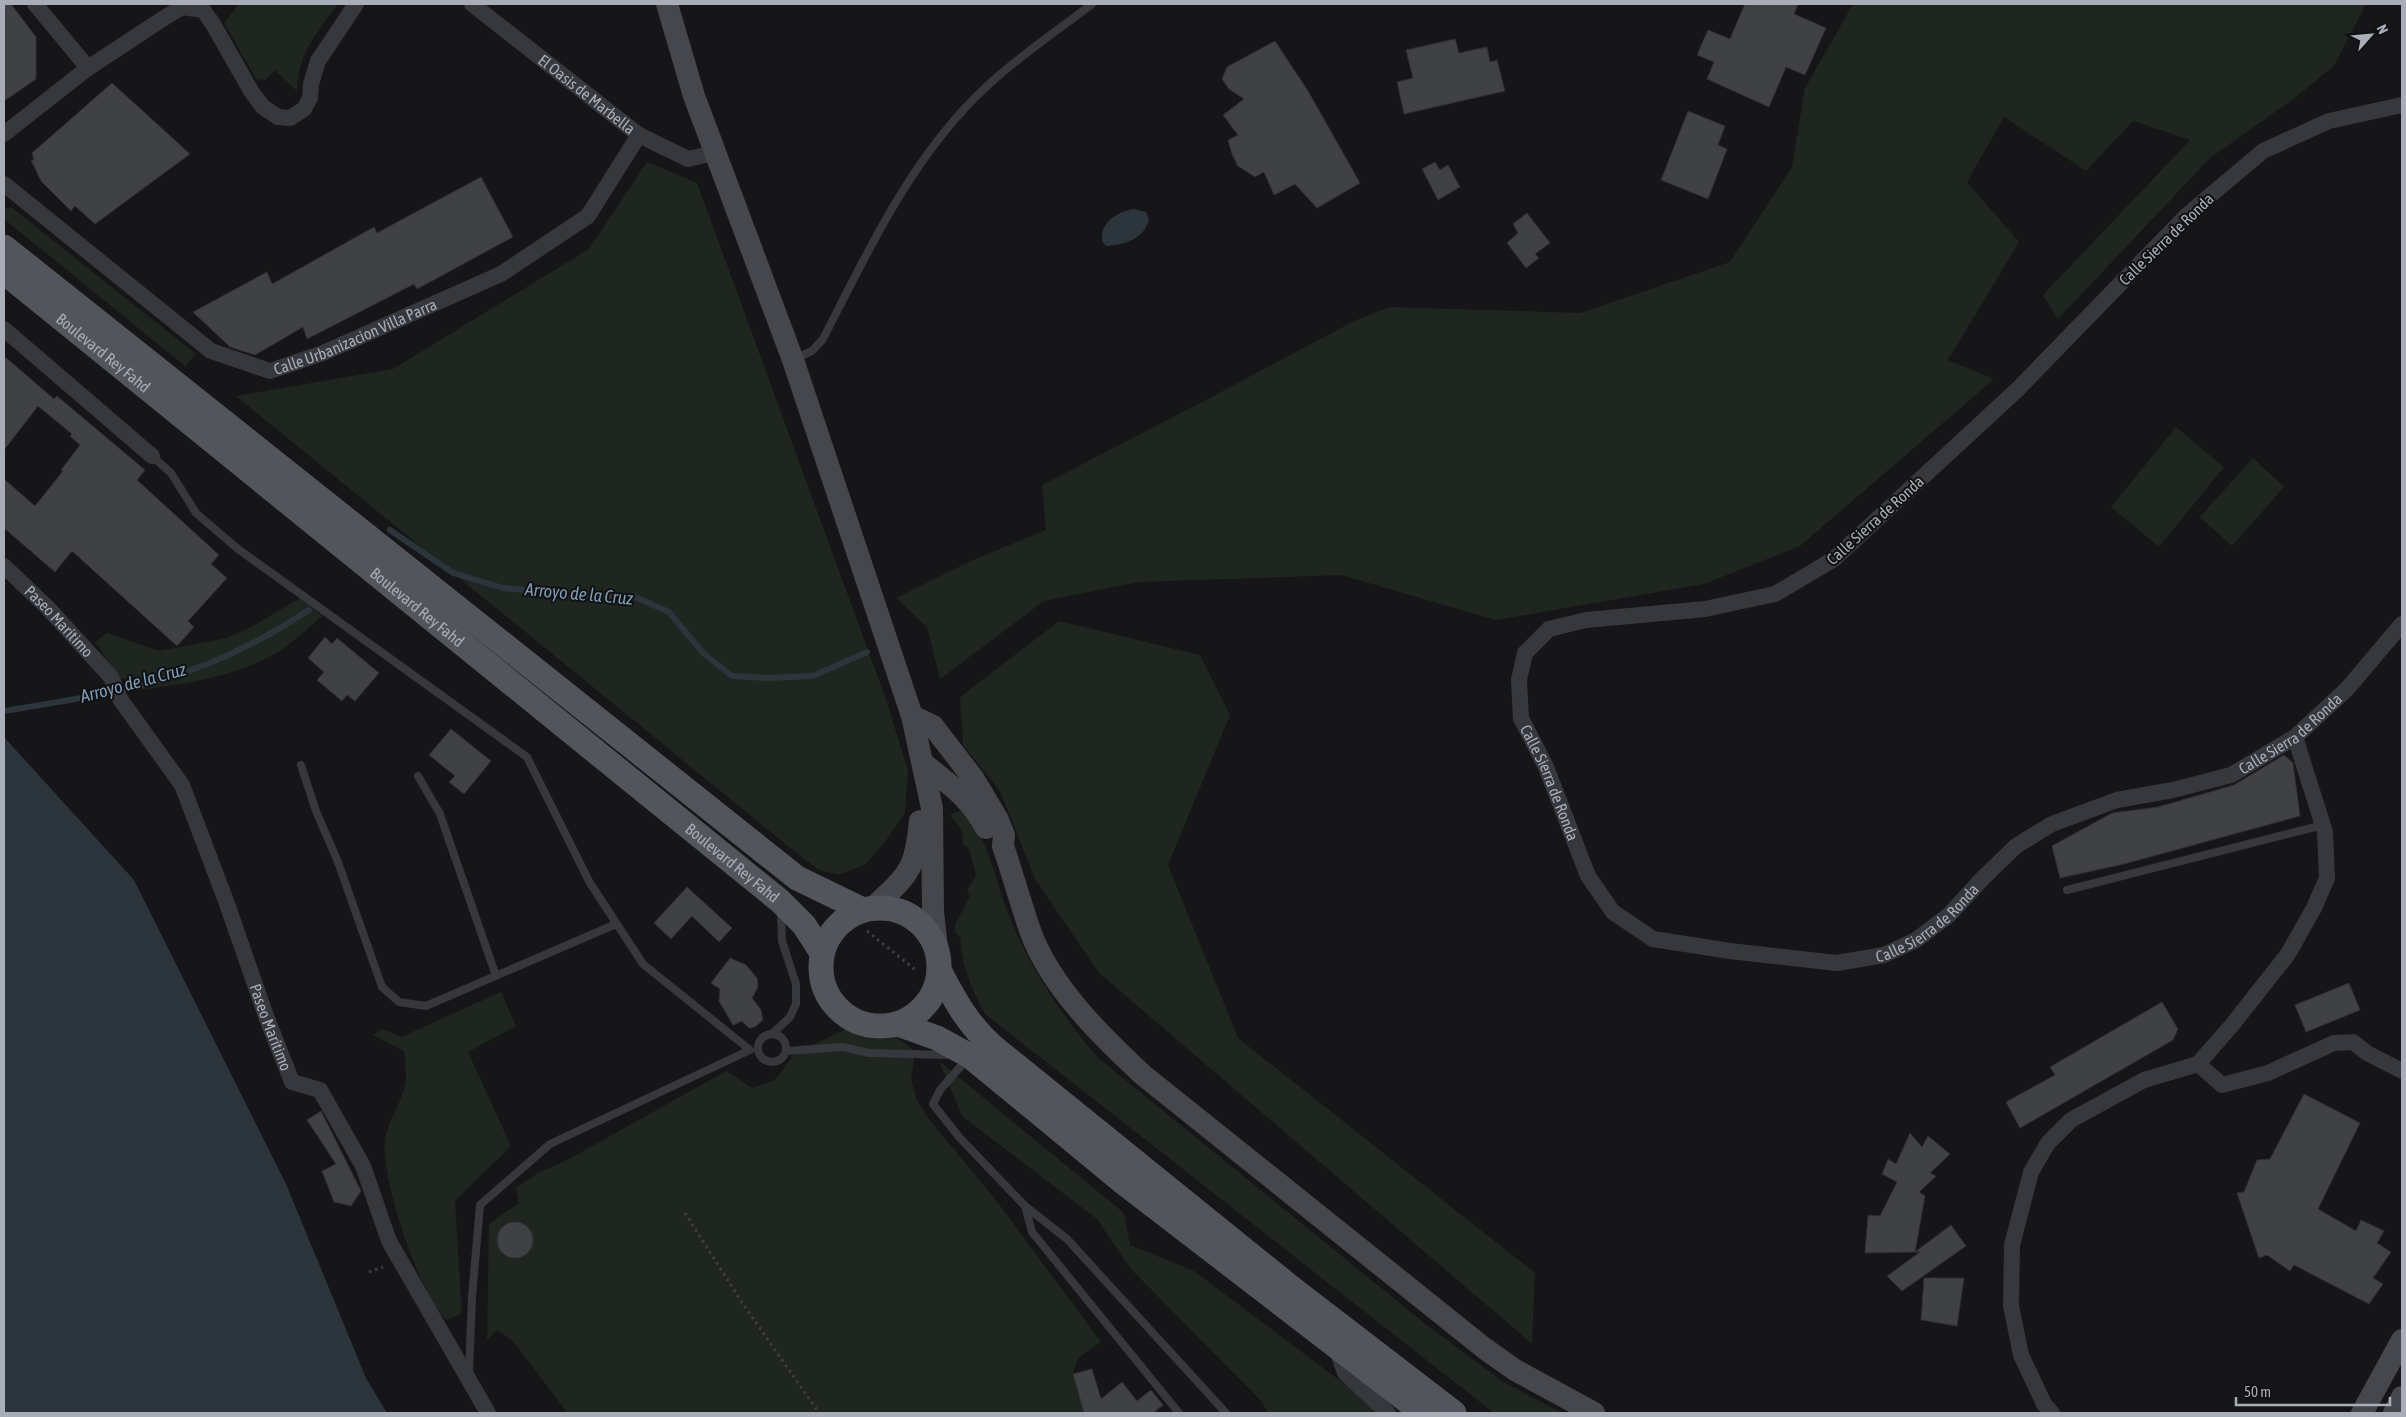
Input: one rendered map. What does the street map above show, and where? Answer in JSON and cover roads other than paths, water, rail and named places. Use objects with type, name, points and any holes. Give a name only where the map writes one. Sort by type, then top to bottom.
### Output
[{"type":"main road","name":"Boulevard Rey Fahd","points":[[4,247],[797,878],[868,909]]},
{"type":"main road","name":"Boulevard Rey Fahd","points":[[4,272],[780,901],[804,925],[822,953]]},
{"type":"main road","points":[[938,964],[933,993],[927,1003],[909,1019],[884,1027],[870,1026],[844,1015],[826,993],[822,980],[822,953],[828,938],[846,918],[868,909],[897,911],[919,924],[928,934],[938,964],[959,1009],[973,1029],[1294,1290],[1454,1413]]},
{"type":"main road","points":[[898,1024],[937,1038],[970,1056],[1123,1182],[1423,1413]]},
{"type":"street","points":[[35,4],[88,68]]},
{"type":"street","points":[[4,134],[88,68],[182,7],[202,10],[213,24],[251,91],[263,107],[278,118],[290,118],[304,108],[310,98],[311,84],[318,61],[356,4]]},
{"type":"street","name":"El Oasis de Marbella","points":[[472,4],[639,135],[688,159],[714,153]]},
{"type":"street","points":[[667,4],[694,96],[793,360],[912,716],[932,808],[933,912],[938,964]]},
{"type":"street","name":"Calle Sierra de Ronda","points":[[2402,106],[2329,121],[2263,150],[2187,215],[2018,389],[1834,560],[1774,594],[1705,609],[1586,620],[1548,629],[1525,653],[1519,680],[1521,718],[1546,767],[1588,876],[1613,912],[1653,939],[1730,951],[1837,963],[1884,956],[1916,940],[1949,915],[2016,846],[2052,824],[2117,800],[2173,790],[2231,774],[2295,737],[2347,689],[2402,624]]},
{"type":"street","name":"Calle Urbanizacion Villa Parra","points":[[4,184],[211,351],[270,371],[323,353],[501,274],[588,216],[639,135]]},
{"type":"street","points":[[4,329],[152,456]]},
{"type":"street","name":"Paseo Marítimo","points":[[4,566],[48,608],[111,677],[120,700],[182,785],[292,1082],[320,1090],[363,1166],[389,1241],[488,1413]]},
{"type":"street","points":[[912,716],[933,726],[963,765],[998,820],[1004,835],[1003,846],[1031,934],[1043,957],[1085,1018],[1113,1047],[1143,1076],[1484,1348],[1515,1370],[1594,1413]]},
{"type":"street","points":[[2052,1413],[2044,1404],[2021,1355],[2012,1306],[2012,1245],[2031,1172],[2048,1143],[2071,1120],[2144,1080],[2198,1064],[2232,1025],[2288,954],[2314,908],[2327,878],[2323,825],[2295,737]]},
{"type":"street","points":[[922,762],[963,765]]},
{"type":"street","points":[[922,762],[962,794],[974,807],[991,838],[1003,846]]},
{"type":"street","points":[[868,909],[910,871],[917,854],[921,807],[926,786]]},
{"type":"street","points":[[932,808],[951,796],[962,794]]},
{"type":"street","points":[[2198,1064],[2222,1085],[2268,1073],[2334,1044],[2353,1042],[2367,1053],[2402,1071]]},
{"type":"street","points":[[2362,1413],[2402,1340]]},
{"type":"street","points":[[1335,1345],[1345,1373],[1388,1413]]},
{"type":"street","points":[[2394,1413],[2402,1397]]},
{"type":"lane","points":[[793,360],[812,351],[823,338],[872,244],[921,163],[965,108],[992,81],[1092,4]]},
{"type":"lane","points":[[152,456],[170,473],[196,513],[238,549],[527,757],[590,883],[643,964],[750,1050],[550,1144],[480,1205],[472,1297],[468,1379]]},
{"type":"lane","points":[[301,765],[316,811],[338,862],[382,987],[399,1002],[426,1006],[616,924]]},
{"type":"lane","points":[[418,776],[440,814],[496,976]]},
{"type":"lane","points":[[2067,890],[2323,825]]},
{"type":"lane","points":[[780,901],[782,941],[796,984],[796,1004],[790,1017],[772,1034],[761,1040],[759,1052],[762,1057],[772,1062],[783,1056],[786,1051]]},
{"type":"lane","points":[[772,1034],[782,1039],[786,1051]]},
{"type":"lane","points":[[786,1051],[843,1047],[869,1052],[970,1056]]},
{"type":"lane","points":[[970,1056],[940,1090],[933,1104],[960,1137],[1025,1206],[1067,1239],[1226,1413]]},
{"type":"lane","points":[[1025,1206],[1032,1232],[1180,1413]]},
{"type":"waterway","name":"Arroyo de la Cruz","points":[[390,530],[453,573],[503,588],[577,595],[635,597],[669,612],[703,653],[732,676],[768,678],[813,676],[867,652]]},
{"type":"waterway","name":"Arroyo de la Cruz","points":[[4,711],[105,693],[184,673],[239,650],[309,610]]}]
